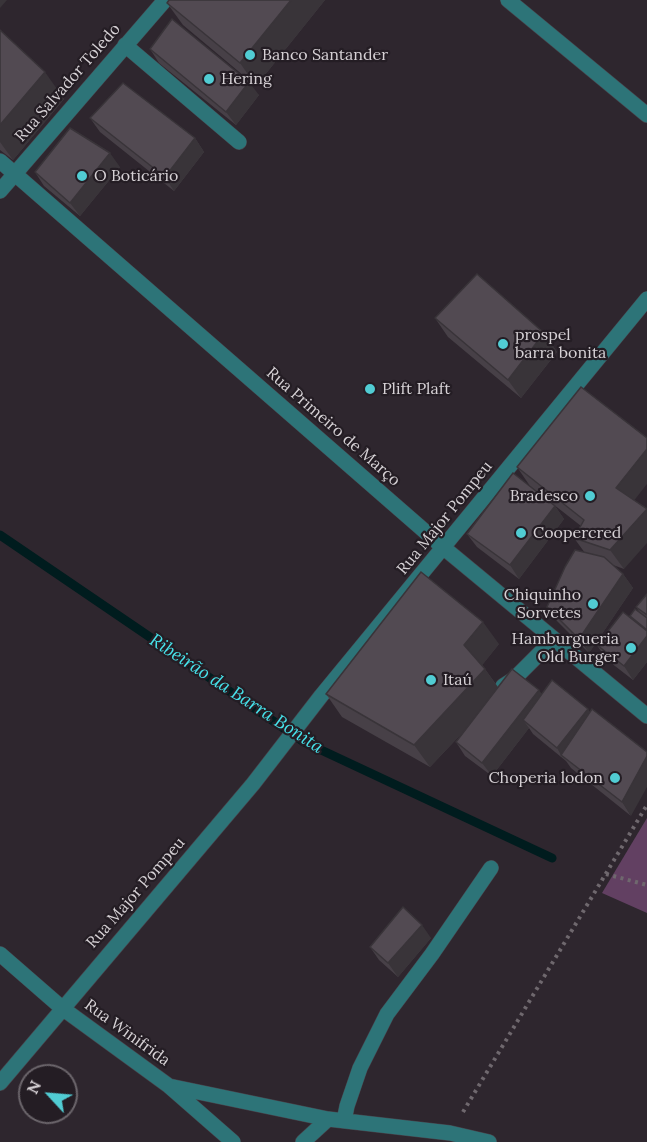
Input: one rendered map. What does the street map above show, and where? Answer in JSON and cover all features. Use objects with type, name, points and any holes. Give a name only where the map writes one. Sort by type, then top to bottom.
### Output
[{"type":"street","name":"Rua Salvador Toledo","points":[[0,191],[165,0]]},
{"type":"street","points":[[508,0],[647,116]]},
{"type":"street","points":[[126,45],[239,142]]},
{"type":"street","name":"Rua Primeiro de Março","points":[[0,161],[444,548],[647,716]]},
{"type":"street","name":"Rua Major Pompeu","points":[[0,1083],[253,784],[321,696],[647,299]]},
{"type":"street","points":[[495,692],[514,679],[554,639]]},
{"type":"street","points":[[303,1142],[336,1120],[347,1106],[360,1068],[387,1014],[432,954],[491,868]]},
{"type":"street","name":"Rua Winifrida","points":[[0,954],[62,1008],[169,1086],[233,1142]]},
{"type":"street","points":[[169,1086],[336,1120],[450,1133],[489,1142]]},
{"type":"path","points":[[450,1133],[647,805]]},
{"type":"path","points":[[606,874],[647,885]]},
{"type":"shaded area","points":[[647,818],[647,913],[602,893]]},
{"type":"building","points":[[169,0],[291,0],[240,63],[167,3]]},
{"type":"building","name":"Hering","points":[[172,19],[249,82],[226,112],[150,49]]},
{"type":"building","points":[[0,30],[45,72],[0,125]]},
{"type":"building","points":[[123,83],[195,138],[165,177],[90,118]]},
{"type":"building","points":[[70,128],[110,153],[70,203],[35,172]]},
{"type":"building","name":"prospel barra bonita","points":[[477,274],[544,333],[508,380],[435,318]]},
{"type":"building","name":"Bradesco","points":[[581,387],[647,438],[647,449],[616,488],[647,509],[610,550],[574,538],[584,520],[517,467]]},
{"type":"building","name":"Coopercred","points":[[513,473],[555,506],[510,565],[467,534]]},
{"type":"building","name":"Chiquinho Sorvetes","points":[[575,550],[604,557],[623,574],[579,639],[547,607]]},
{"type":"building","name":"Itaú","points":[[421,572],[483,622],[464,645],[485,669],[414,745],[326,694]]},
{"type":"building","points":[[647,594],[647,615],[636,607]]},
{"type":"building","points":[[635,609],[647,618],[647,630],[630,616]]},
{"type":"building","points":[[623,612],[647,631],[647,636],[624,666],[597,645]]},
{"type":"building","points":[[512,669],[539,690],[482,763],[456,742]]},
{"type":"building","points":[[552,680],[588,709],[557,748],[523,720]]},
{"type":"building","name":"Choperia lodon","points":[[592,709],[647,752],[622,802],[561,755]]},
{"type":"building","points":[[403,907],[422,925],[388,963],[370,947]]},
{"type":"waterway","name":"Ribeirão da Barra Bonita","points":[[0,535],[304,742],[552,858]]},
{"type":"place","name":"Banco Santander","points":[[250,55]]},
{"type":"place","name":"Hering","points":[[209,79]]},
{"type":"place","name":"O Boticário","points":[[82,176]]},
{"type":"place","name":"prospel barra bonita","points":[[503,344]]},
{"type":"place","name":"Plift Plaft","points":[[370,389]]},
{"type":"place","name":"Bradesco","points":[[590,496]]},
{"type":"place","name":"Coopercred","points":[[521,533]]},
{"type":"place","name":"Chiquinho Sorvetes","points":[[593,604]]},
{"type":"place","name":"Hamburgueria Old Burger","points":[[631,648]]},
{"type":"place","name":"Itaú","points":[[431,680]]},
{"type":"place","name":"Choperia lodon","points":[[615,778]]}]
